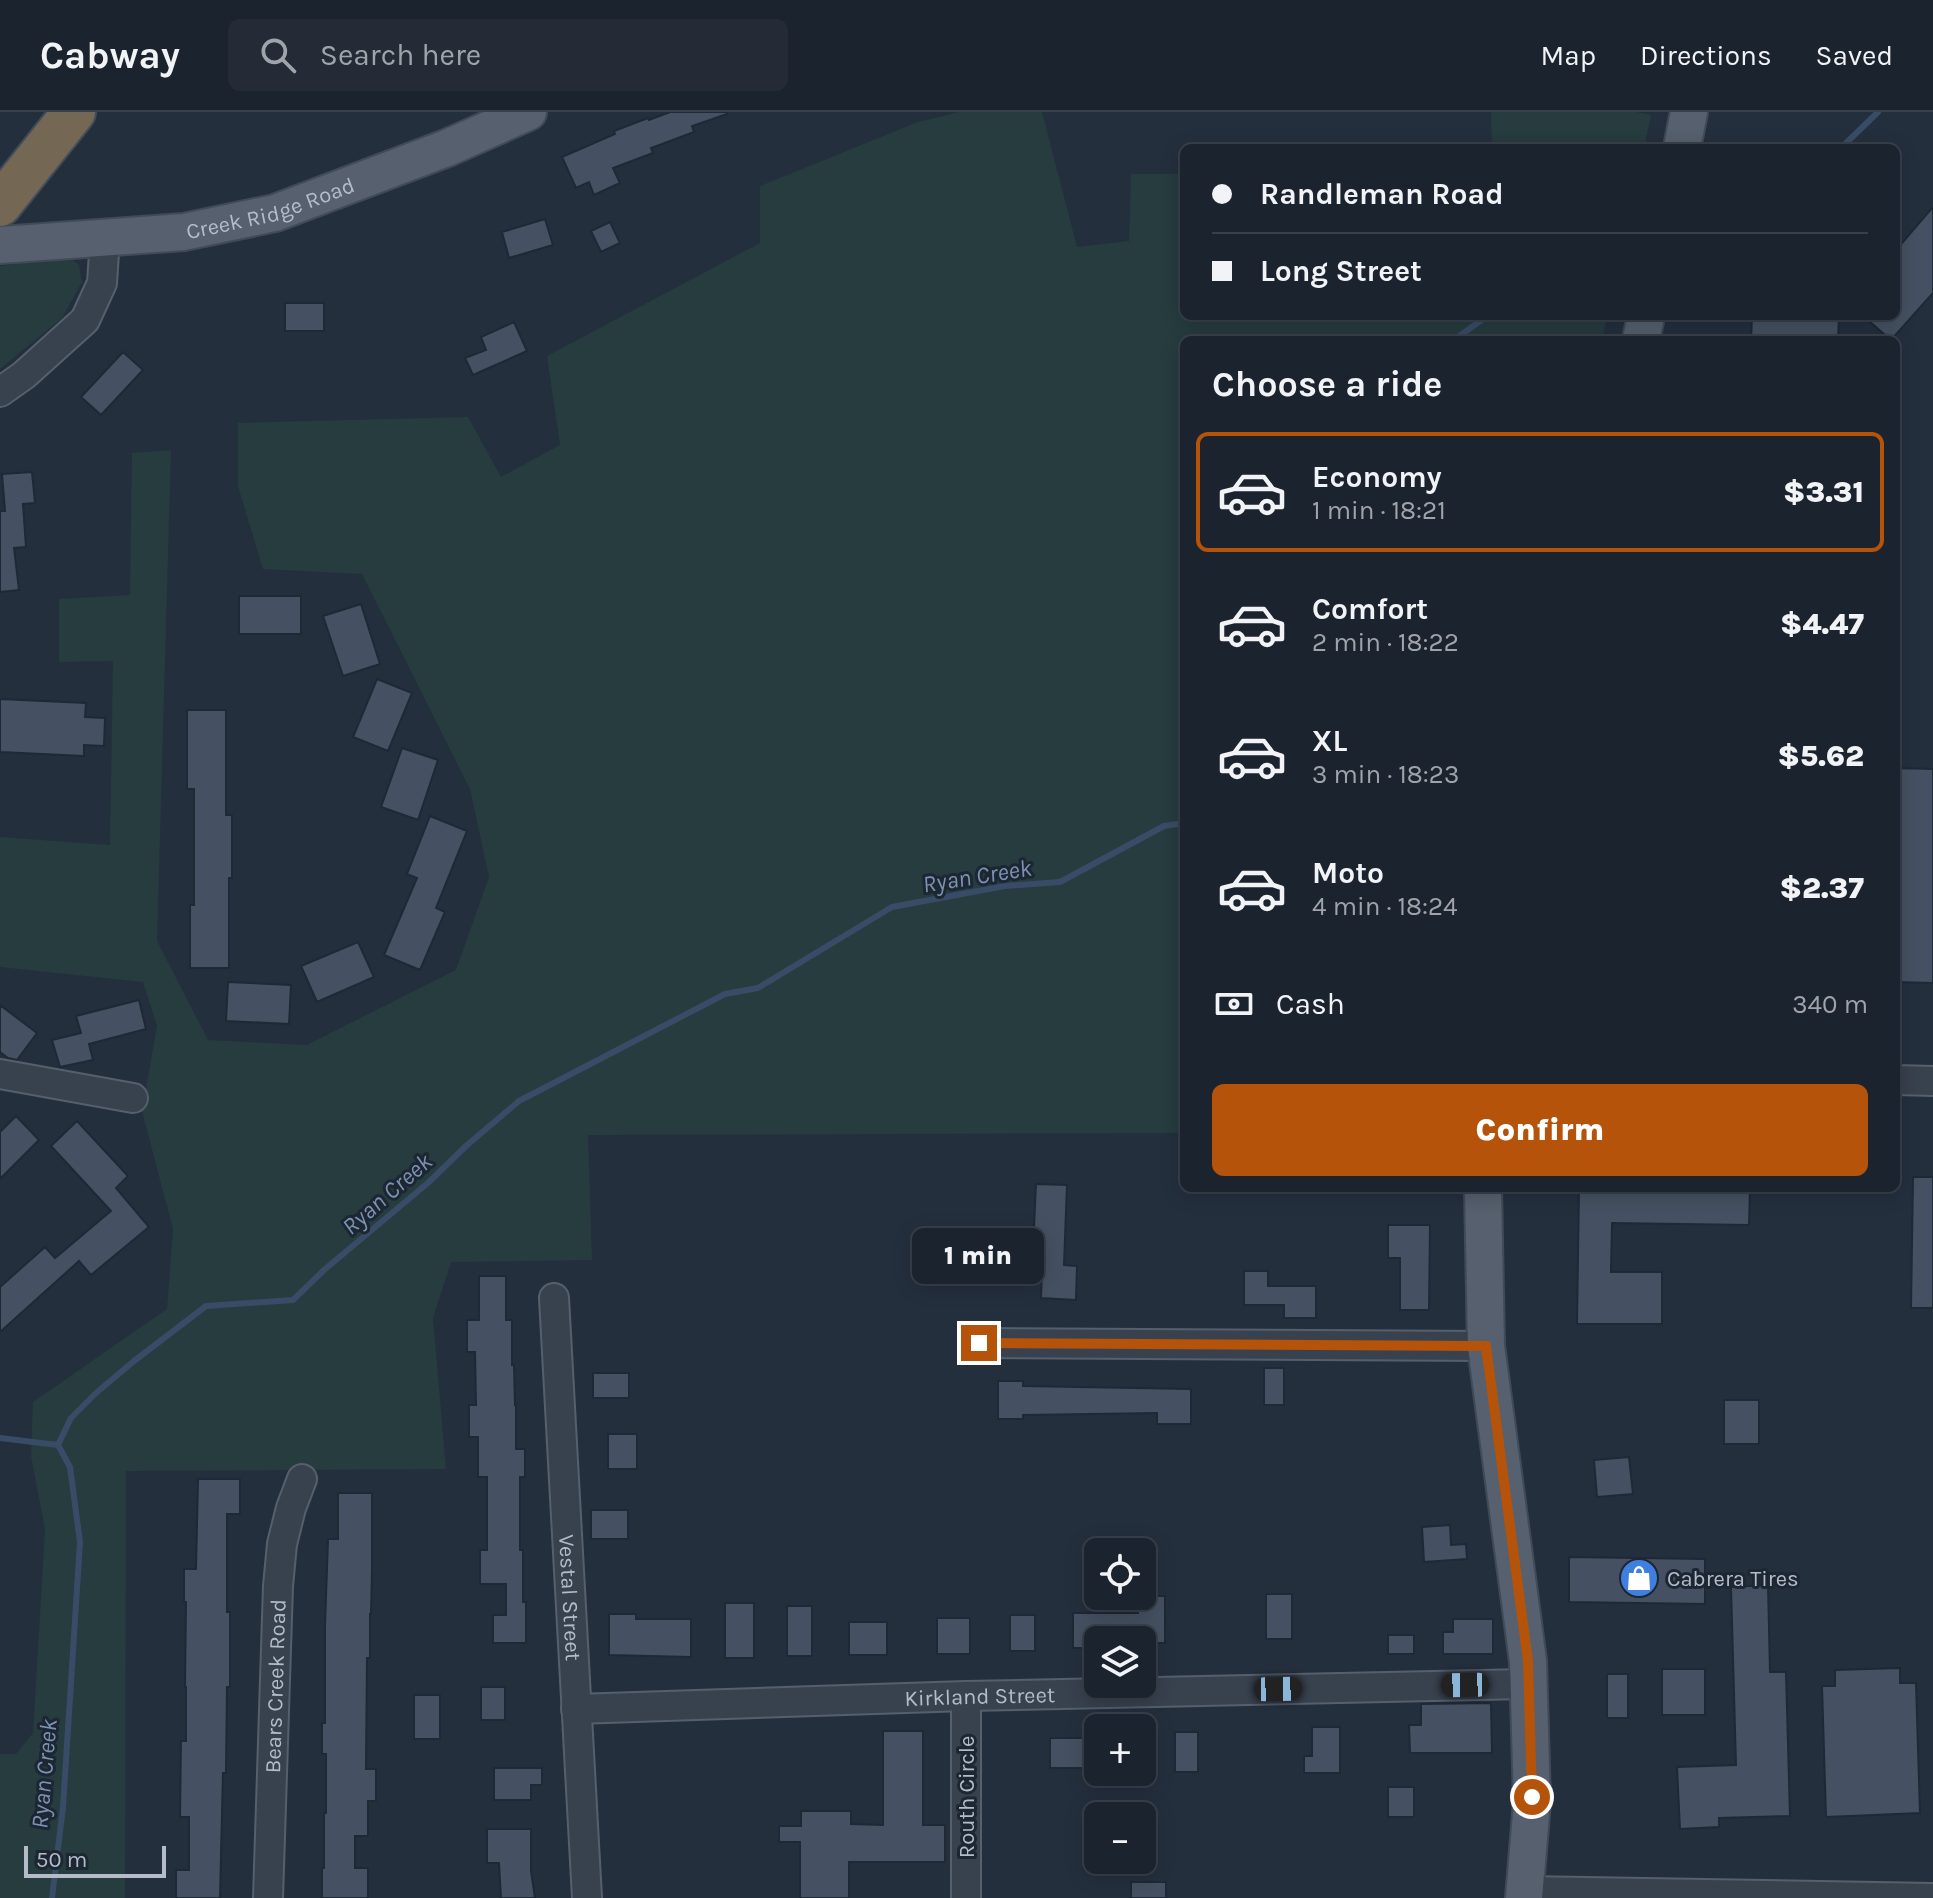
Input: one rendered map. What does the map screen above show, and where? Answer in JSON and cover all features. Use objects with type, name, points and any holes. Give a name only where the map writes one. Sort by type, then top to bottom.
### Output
[{"type":"highway","points":[[0,205],[74,112]]},
{"type":"main road","name":"Creek Ridge Road","points":[[0,245],[186,231],[275,213],[447,148],[528,112]]},
{"type":"main road","points":[[1683,144],[1689,112]]},
{"type":"main road","points":[[1483,1192],[1486,1346],[1528,1661],[1532,1802],[1524,1894]]},
{"type":"street","points":[[0,392],[24,375],[85,320],[102,283],[93,239]]},
{"type":"street","points":[[0,1074],[133,1098]]},
{"type":"street","points":[[1900,1080],[1933,1081]]},
{"type":"street","name":"Vestal Street","points":[[554,1298],[587,1898]]},
{"type":"street","points":[[979,1343],[1486,1346]]},
{"type":"street","name":"Bears Creek Road","points":[[268,1898],[278,1586],[282,1544],[302,1479]]},
{"type":"street","name":"Kirkland Street","points":[[576,1709],[966,1696],[1528,1684]]},
{"type":"street","name":"Routh Circle","points":[[966,1696],[966,1898]]},
{"type":"street","points":[[1524,1894],[1933,1898]]},
{"type":"green space","points":[[959,112],[1042,112],[1077,247],[1129,241],[1131,174],[1180,174],[1180,320],[1606,320],[1603,336],[1180,336],[1180,1133],[588,1135],[592,1260],[451,1262],[433,1318],[446,1469],[126,1471],[125,1898],[0,1898],[0,1754],[16,1754],[33,1733],[45,1529],[31,1456],[33,1402],[167,1309],[173,1229],[142,1111],[157,1026],[143,982],[0,967],[0,837],[110,845],[113,661],[59,662],[59,599],[130,595],[132,453],[171,450],[157,941],[208,1040],[307,1045],[456,970],[489,877],[470,789],[362,574],[263,569],[238,486],[238,423],[468,417],[501,477],[560,445],[547,356],[760,243],[760,186],[918,122]]},
{"type":"green space","points":[[1491,112],[1636,112],[1651,115],[1645,144],[1492,144]]},
{"type":"green space","points":[[68,257],[79,265],[82,282],[62,318],[0,369],[0,266]]},
{"type":"building","points":[[670,112],[727,114],[692,126],[694,132],[651,148],[653,153],[613,168],[620,183],[594,195],[589,182],[576,188],[562,157],[615,134],[614,131]]},
{"type":"building","points":[[1933,207],[1933,293],[1895,336],[1886,336],[1868,320],[1900,320],[1900,245]]},
{"type":"building","points":[[545,219],[553,245],[509,258],[502,232]]},
{"type":"building","points":[[610,222],[620,243],[601,252],[591,231]]},
{"type":"building","points":[[285,303],[324,303],[324,331],[285,331]]},
{"type":"building","points":[[1752,320],[1839,320],[1838,336],[1751,336]]},
{"type":"building","points":[[514,322],[527,351],[473,375],[465,358],[486,350],[481,337]]},
{"type":"building","points":[[123,352],[143,370],[101,415],[81,397]]},
{"type":"building","points":[[32,472],[35,503],[23,504],[26,547],[14,548],[19,590],[0,592],[0,511],[5,511],[2,474]]},
{"type":"building","points":[[239,596],[301,596],[301,634],[239,634]]},
{"type":"building","points":[[361,604],[380,664],[343,676],[323,616]]},
{"type":"building","points":[[377,679],[412,693],[388,751],[353,737]]},
{"type":"building","points":[[0,699],[86,703],[85,717],[105,718],[104,746],[84,745],[84,756],[0,752]]},
{"type":"building","points":[[187,710],[226,710],[226,815],[232,815],[229,968],[190,968],[190,905],[194,905],[194,789],[187,789]]},
{"type":"building","points":[[402,748],[438,760],[418,820],[381,807]]},
{"type":"building","points":[[1900,768],[1933,769],[1933,983],[1900,982]]},
{"type":"building","points":[[430,816],[467,831],[436,908],[445,912],[420,970],[384,955],[417,878],[407,874]]},
{"type":"building","points":[[358,942],[374,977],[317,1002],[301,966]]},
{"type":"building","points":[[228,982],[291,985],[289,1024],[226,1021]]},
{"type":"building","points":[[139,1000],[146,1029],[89,1044],[93,1060],[60,1067],[52,1040],[81,1033],[76,1016]]},
{"type":"building","points":[[0,1005],[37,1033],[17,1060],[0,1052]]},
{"type":"building","points":[[16,1116],[39,1140],[0,1179],[0,1132]]},
{"type":"building","points":[[77,1121],[128,1176],[116,1188],[149,1227],[91,1275],[79,1261],[0,1332],[0,1287],[45,1247],[55,1258],[111,1211],[51,1146]]},
{"type":"building","points":[[1913,1177],[1933,1177],[1933,1308],[1911,1308]]},
{"type":"building","points":[[1036,1184],[1067,1185],[1064,1265],[1077,1266],[1076,1300],[1041,1298],[1042,1270],[1032,1270]]},
{"type":"building","points":[[1579,1192],[1750,1192],[1749,1225],[1612,1223],[1611,1272],[1662,1272],[1662,1324],[1577,1324]]},
{"type":"building","points":[[1388,1225],[1430,1225],[1429,1310],[1400,1310],[1400,1258],[1388,1258]]},
{"type":"building","points":[[1244,1271],[1268,1271],[1268,1286],[1316,1286],[1316,1318],[1284,1318],[1284,1305],[1244,1305]]},
{"type":"building","points":[[479,1276],[506,1276],[506,1320],[512,1320],[516,1449],[525,1449],[525,1477],[520,1477],[520,1550],[523,1550],[526,1643],[493,1643],[493,1615],[506,1615],[506,1584],[480,1584],[480,1550],[487,1550],[487,1477],[478,1477],[478,1437],[469,1437],[469,1405],[476,1405],[475,1352],[467,1352],[467,1320],[479,1320]]},
{"type":"building","points":[[1264,1368],[1284,1368],[1284,1405],[1264,1405]]},
{"type":"building","points":[[593,1373],[629,1373],[629,1398],[593,1398]]},
{"type":"building","points":[[998,1381],[1023,1381],[1023,1386],[1191,1389],[1191,1424],[1157,1424],[1157,1413],[1023,1415],[1023,1419],[998,1419]]},
{"type":"building","points":[[1724,1400],[1759,1400],[1759,1444],[1724,1444]]},
{"type":"building","points":[[608,1434],[637,1434],[637,1469],[608,1469]]},
{"type":"building","points":[[1629,1457],[1633,1494],[1597,1497],[1594,1460]]},
{"type":"building","points":[[198,1479],[240,1479],[240,1514],[227,1514],[230,1687],[227,1687],[220,1898],[176,1898],[176,1870],[189,1870],[189,1817],[180,1817],[181,1741],[186,1741],[184,1569],[196,1569]]},
{"type":"building","points":[[338,1493],[372,1493],[366,1769],[376,1769],[376,1801],[368,1801],[368,1836],[355,1836],[355,1868],[368,1868],[368,1898],[322,1898],[326,1754],[322,1754],[322,1723],[325,1723],[328,1539],[338,1539]]},
{"type":"building","points":[[591,1510],[628,1510],[628,1539],[591,1539]]},
{"type":"building","points":[[1450,1525],[1451,1545],[1466,1544],[1467,1559],[1424,1562],[1422,1527]]},
{"type":"building","points":[[1569,1557],[1705,1559],[1705,1604],[1569,1602]]},
{"type":"building","points":[[1768,1585],[1770,1672],[1786,1672],[1790,1816],[1719,1818],[1719,1827],[1680,1829],[1677,1767],[1736,1765],[1731,1587]]},
{"type":"building","points":[[1266,1594],[1292,1594],[1292,1639],[1266,1639]]},
{"type":"building","points":[[1156,1596],[1165,1596],[1165,1643],[1156,1643],[1156,1626],[1084,1626],[1084,1648],[1073,1648],[1073,1613],[1138,1613],[1138,1610],[1156,1610]]},
{"type":"building","points":[[725,1603],[754,1603],[754,1658],[725,1658]]},
{"type":"building","points":[[787,1606],[812,1606],[812,1656],[787,1656]]},
{"type":"building","points":[[609,1614],[636,1614],[636,1619],[691,1619],[691,1657],[609,1655]]},
{"type":"building","points":[[1010,1615],[1035,1615],[1035,1651],[1010,1651]]},
{"type":"building","points":[[937,1618],[970,1618],[970,1654],[937,1654]]},
{"type":"building","points":[[1453,1619],[1493,1619],[1493,1654],[1443,1654],[1443,1632],[1453,1632]]},
{"type":"building","points":[[849,1622],[887,1622],[887,1655],[849,1655]]},
{"type":"building","points":[[1388,1635],[1414,1635],[1414,1654],[1388,1654]]},
{"type":"building","points":[[1900,1668],[1900,1683],[1916,1683],[1920,1813],[1826,1817],[1822,1686],[1835,1686],[1835,1670]]},
{"type":"building","points":[[1662,1669],[1705,1669],[1705,1715],[1662,1715]]},
{"type":"building","points":[[1607,1674],[1628,1674],[1628,1718],[1607,1718]]},
{"type":"building","points":[[481,1687],[505,1687],[505,1720],[481,1720]]},
{"type":"building","points":[[414,1695],[440,1695],[440,1739],[414,1739]]},
{"type":"building","points":[[1491,1703],[1492,1753],[1410,1753],[1409,1725],[1421,1725],[1421,1704]]},
{"type":"building","points":[[1312,1727],[1340,1727],[1340,1773],[1304,1773],[1304,1756],[1312,1756]]},
{"type":"building","points":[[883,1731],[923,1731],[923,1825],[945,1825],[945,1862],[849,1862],[849,1898],[800,1898],[800,1842],[779,1842],[779,1826],[801,1826],[801,1811],[851,1811],[851,1824],[883,1825]]},
{"type":"building","points":[[1175,1732],[1198,1732],[1198,1772],[1175,1772]]},
{"type":"building","points":[[1050,1738],[1084,1738],[1084,1768],[1050,1768]]},
{"type":"building","points":[[494,1768],[542,1768],[542,1785],[531,1785],[531,1800],[494,1800]]},
{"type":"building","points":[[1388,1787],[1414,1787],[1414,1817],[1388,1817]]},
{"type":"building","points":[[487,1829],[531,1829],[531,1871],[535,1898],[501,1898],[499,1863],[487,1863]]},
{"type":"building","points":[[1131,1882],[1166,1882],[1166,1898],[1131,1898]]},
{"type":"waterway","name":"Ryan Creek","points":[[1845,144],[1878,112]]},
{"type":"waterway","name":"Ryan Creek","points":[[1460,336],[1482,320]]},
{"type":"waterway","name":"Ryan Creek","points":[[58,1445],[71,1418],[96,1393],[206,1306],[293,1300],[519,1101],[725,994],[758,988],[892,907],[1005,886],[1060,882],[1164,826],[1180,824]]},
{"type":"waterway","points":[[0,1438],[58,1445]]},
{"type":"waterway","name":"Ryan Creek","points":[[52,1898],[63,1807],[80,1542],[70,1467],[58,1445]]},
{"type":"place","name":"Cabrera Tires","points":[[1639,1578]]},
{"type":"route","points":[[979,1343],[1486,1346],[1528,1661],[1532,1797]]}]
